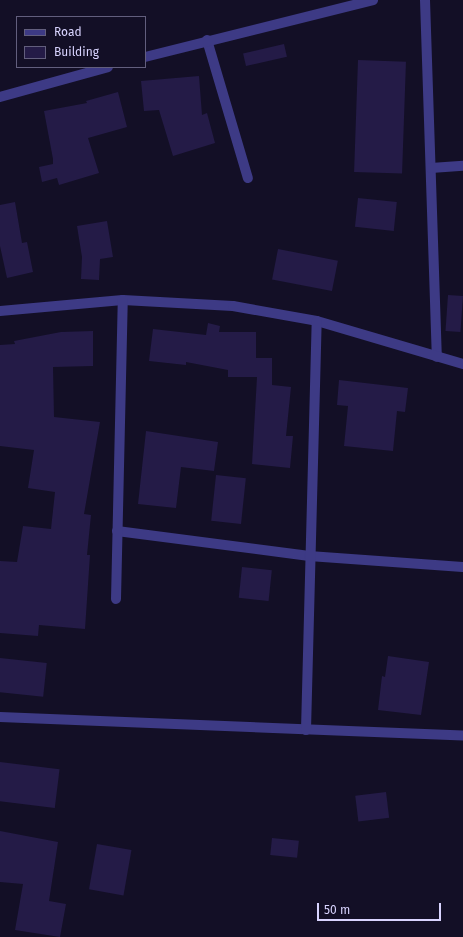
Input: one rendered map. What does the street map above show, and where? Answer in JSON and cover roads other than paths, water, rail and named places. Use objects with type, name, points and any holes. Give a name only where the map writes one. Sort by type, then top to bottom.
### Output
[{"type":"street","points":[[146,57],[206,40],[373,0]]},
{"type":"street","points":[[425,0],[437,357]]},
{"type":"street","points":[[206,40],[248,178]]},
{"type":"street","points":[[0,96],[104,68]]},
{"type":"street","points":[[431,168],[463,166]]},
{"type":"street","points":[[0,311],[123,300],[233,306],[317,321],[463,364]]},
{"type":"street","points":[[116,599],[123,300]]},
{"type":"street","points":[[306,730],[309,556],[317,321]]},
{"type":"street","points":[[117,532],[309,556],[463,567]]},
{"type":"street","points":[[0,717],[463,736]]}]
